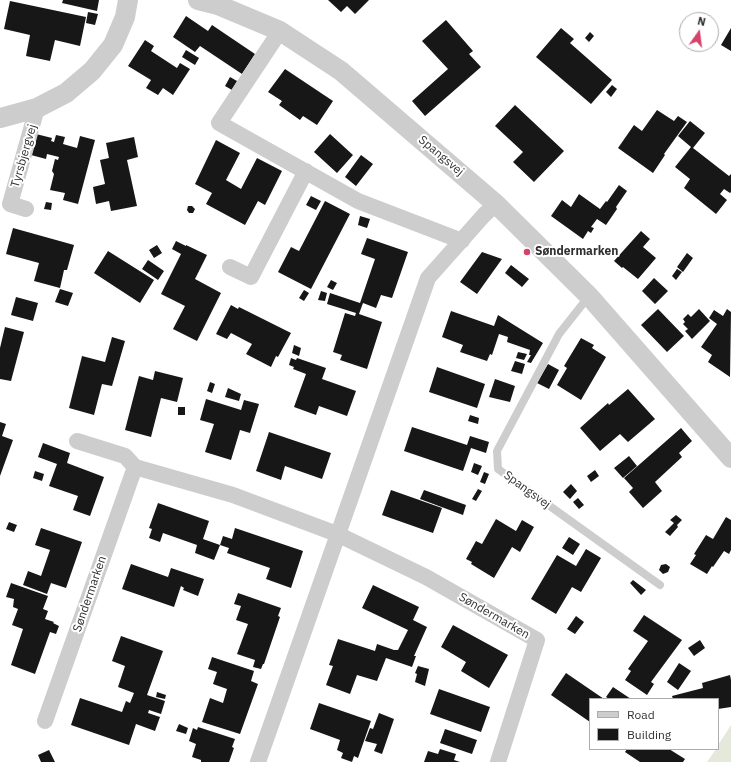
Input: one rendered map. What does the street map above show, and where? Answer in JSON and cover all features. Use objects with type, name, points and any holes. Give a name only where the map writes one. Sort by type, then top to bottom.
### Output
[{"type":"street","name":"Tyrsbjergvej","points":[[0,118],[38,108],[66,92],[92,71],[112,45],[125,17],[128,0]]},
{"type":"street","name":"Spangsvej","points":[[198,0],[218,5],[280,32],[341,71],[496,204],[589,296],[731,458]]},
{"type":"street","points":[[280,32],[219,123],[358,200],[462,241]]},
{"type":"street","name":"Tyrsbjergvej","points":[[26,209],[5,204],[38,108]]},
{"type":"street","points":[[230,267],[251,277],[306,171]]},
{"type":"street","points":[[258,762],[428,278],[484,215],[496,204]]},
{"type":"street","name":"Søndermarken","points":[[77,441],[125,456],[135,467],[233,495],[337,534],[426,577],[537,640],[498,762]]},
{"type":"street","name":"Søndermarken","points":[[45,722],[135,467]]},
{"type":"lane","name":"Spangsvej","points":[[589,296],[559,334],[497,450],[498,469],[660,585]]},
{"type":"shaded area","points":[[731,725],[731,762],[707,762],[715,750],[719,750],[719,743]]},
{"type":"building","points":[[63,0],[99,0],[97,11],[62,3]]},
{"type":"building","points":[[328,0],[369,0],[355,14],[347,6],[341,12]]},
{"type":"building","points":[[10,1],[86,17],[80,46],[55,40],[50,61],[26,56],[30,35],[4,29]]},
{"type":"building","points":[[88,12],[98,14],[95,25],[86,23]]},
{"type":"building","points":[[186,16],[208,31],[212,25],[255,54],[242,74],[200,46],[195,52],[173,37]]},
{"type":"building","points":[[446,20],[473,51],[469,54],[481,67],[425,116],[412,101],[448,69],[422,41]]},
{"type":"building","points":[[561,28],[574,39],[570,43],[612,80],[591,104],[536,57]]},
{"type":"building","points":[[731,28],[731,51],[721,45]]},
{"type":"building","points":[[590,32],[594,36],[589,42],[585,38]]},
{"type":"building","points":[[145,40],[154,46],[151,51],[177,68],[180,63],[190,69],[173,95],[163,88],[158,95],[146,88],[151,80],[128,66]]},
{"type":"building","points":[[186,50],[199,58],[195,65],[182,57]]},
{"type":"building","points":[[285,69],[333,101],[317,125],[303,116],[300,120],[279,105],[282,101],[268,92]]},
{"type":"building","points":[[230,77],[237,81],[232,90],[225,86]]},
{"type":"building","points":[[612,85],[617,89],[611,97],[606,92]]},
{"type":"building","points":[[515,105],[564,151],[534,182],[513,162],[523,152],[495,126]]},
{"type":"building","points":[[657,110],[674,121],[678,116],[687,122],[664,154],[665,155],[653,173],[618,148],[634,125],[642,131]]},
{"type":"building","points":[[690,121],[705,133],[693,148],[729,176],[731,174],[731,192],[730,193],[724,189],[720,194],[727,200],[716,214],[684,188],[690,179],[675,167],[691,147],[678,136]]},
{"type":"building","points":[[36,134],[52,138],[51,141],[54,142],[56,135],[65,137],[63,144],[77,148],[80,136],[95,140],[78,204],[63,200],[65,193],[50,190],[54,174],[52,171],[55,159],[58,160],[59,157],[47,154],[46,159],[31,155]]},
{"type":"building","points":[[330,134],[353,155],[337,173],[314,152]]},
{"type":"building","points":[[134,137],[138,157],[127,160],[137,206],[111,211],[109,201],[96,204],[93,187],[105,184],[100,160],[109,158],[106,143]]},
{"type":"building","points":[[216,140],[240,153],[226,180],[241,189],[257,158],[282,171],[265,205],[258,201],[245,225],[206,204],[212,193],[195,184]]},
{"type":"building","points":[[361,155],[373,164],[356,186],[345,177]]},
{"type":"building","points":[[619,185],[627,191],[616,207],[617,209],[606,225],[597,219],[591,227],[594,228],[591,233],[588,231],[583,239],[551,216],[562,200],[571,207],[579,194],[600,209]]},
{"type":"building","points":[[311,196],[321,201],[316,210],[306,205]]},
{"type":"building","points":[[325,201],[350,214],[311,289],[278,272],[291,247],[299,251]]},
{"type":"building","points":[[46,202],[52,203],[51,210],[44,209]]},
{"type":"building","points":[[188,206],[192,206],[195,209],[193,213],[189,213],[187,210]]},
{"type":"building","points":[[360,216],[370,219],[367,228],[358,225]]},
{"type":"building","points":[[13,228],[74,245],[67,270],[64,270],[60,288],[34,281],[39,263],[6,254]]},
{"type":"building","points":[[641,231],[650,239],[643,247],[656,258],[638,279],[614,261]]},
{"type":"building","points":[[367,238],[408,252],[392,298],[381,295],[376,308],[363,303],[359,314],[382,322],[367,369],[340,360],[342,355],[333,352],[345,313],[355,316],[356,313],[327,304],[330,293],[360,303],[375,259],[361,254]]},
{"type":"building","points":[[176,241],[207,255],[195,279],[221,293],[197,341],[173,329],[185,306],[161,294],[181,254],[172,249]]},
{"type":"building","points":[[157,245],[162,253],[154,258],[149,250]]},
{"type":"building","points":[[108,251],[154,280],[140,303],[94,273]]},
{"type":"building","points":[[482,252],[502,259],[477,294],[460,282]]},
{"type":"building","points":[[687,253],[693,258],[683,272],[677,267]]},
{"type":"building","points":[[148,260],[164,271],[158,280],[142,269]]},
{"type":"building","points":[[511,265],[529,279],[522,287],[505,273]]},
{"type":"building","points":[[677,269],[682,272],[676,280],[672,276]]},
{"type":"building","points":[[654,278],[668,291],[655,304],[642,291]]},
{"type":"building","points":[[331,280],[337,283],[333,290],[327,287]]},
{"type":"building","points":[[60,289],[73,293],[68,306],[55,302]]},
{"type":"building","points":[[304,290],[309,293],[304,301],[299,298]]},
{"type":"building","points":[[321,291],[327,293],[325,301],[318,300]]},
{"type":"building","points":[[16,297],[38,303],[33,321],[11,315]]},
{"type":"building","points":[[231,305],[238,309],[239,307],[291,333],[278,357],[276,356],[271,367],[246,354],[252,344],[231,333],[227,339],[216,334]]},
{"type":"building","points":[[658,309],[684,336],[667,352],[641,325]]},
{"type":"building","points":[[699,309],[710,321],[692,339],[685,331],[688,329],[683,324],[685,322],[683,319],[688,314],[691,317]]},
{"type":"building","points":[[727,309],[731,312],[730,377],[708,362],[712,355],[701,347],[717,324],[709,318],[714,310],[723,316]]},
{"type":"building","points":[[451,311],[494,326],[498,315],[543,343],[531,363],[527,362],[531,355],[529,355],[530,350],[507,342],[508,337],[499,334],[492,355],[490,354],[487,361],[460,352],[463,345],[442,337]]},
{"type":"building","points":[[5,327],[24,332],[11,381],[0,379],[0,348]]},
{"type":"building","points":[[112,337],[125,341],[112,386],[102,384],[94,415],[69,408],[82,356],[105,362]]},
{"type":"building","points":[[581,338],[594,345],[592,348],[606,357],[581,400],[557,385],[567,368],[564,366]]},
{"type":"building","points":[[294,345],[301,348],[299,356],[292,353]]},
{"type":"building","points":[[518,352],[527,354],[524,360],[516,358]]},
{"type":"building","points":[[291,358],[296,360],[297,358],[326,368],[322,379],[356,391],[347,416],[319,406],[316,415],[294,407],[306,374],[293,369],[294,367],[289,365]]},
{"type":"building","points":[[515,361],[525,364],[522,374],[511,371]]},
{"type":"building","points":[[548,364],[559,370],[549,389],[537,383]]},
{"type":"building","points":[[437,367],[485,384],[477,408],[429,392]]},
{"type":"building","points":[[155,371],[183,378],[177,402],[161,398],[151,437],[125,430],[139,376],[153,380]]},
{"type":"building","points":[[495,379],[515,386],[510,402],[489,397]]},
{"type":"building","points":[[210,382],[215,384],[212,393],[207,391]]},
{"type":"building","points":[[228,388],[241,394],[239,401],[225,397]]},
{"type":"building","points":[[628,389],[655,419],[628,442],[620,434],[600,451],[580,428],[608,403],[609,405]]},
{"type":"building","points":[[206,399],[241,410],[244,400],[259,404],[250,433],[240,430],[231,460],[205,452],[214,424],[200,420]]},
{"type":"building","points":[[178,407],[185,407],[185,415],[178,415]]},
{"type":"building","points":[[470,415],[479,418],[478,424],[468,421]]},
{"type":"building","points":[[0,422],[6,424],[2,436],[13,440],[0,476]]},
{"type":"building","points":[[412,427],[467,445],[470,436],[489,442],[486,453],[471,448],[463,471],[404,451]]},
{"type":"building","points":[[681,428],[692,441],[679,453],[682,457],[655,482],[662,491],[643,508],[629,492],[633,488],[624,478]]},
{"type":"building","points":[[269,432],[331,453],[322,479],[285,466],[281,480],[256,471]]},
{"type":"building","points":[[43,443],[70,453],[67,463],[104,477],[90,516],[73,510],[78,496],[49,486],[57,464],[38,457]]},
{"type":"building","points":[[629,456],[637,466],[623,478],[614,468]]},
{"type":"building","points":[[474,463],[482,466],[478,475],[471,472]]},
{"type":"building","points":[[595,470],[599,476],[591,482],[587,476]]},
{"type":"building","points":[[35,471],[44,474],[42,481],[33,478]]},
{"type":"building","points":[[484,472],[489,474],[485,484],[480,482]]},
{"type":"building","points":[[571,484],[577,491],[570,499],[563,492]]},
{"type":"building","points":[[478,489],[482,491],[476,501],[472,499]]},
{"type":"building","points":[[391,490],[442,508],[433,533],[382,515]]},
{"type":"building","points":[[424,490],[466,505],[463,515],[420,499]]},
{"type":"building","points":[[578,498],[584,505],[579,509],[573,502]]},
{"type":"building","points":[[158,503],[209,521],[203,539],[220,545],[214,560],[195,553],[197,545],[163,533],[160,542],[149,538],[152,529],[149,528]]},
{"type":"building","points":[[676,515],[682,520],[670,536],[665,532],[674,523],[670,520]]},
{"type":"building","points":[[726,517],[731,520],[731,550],[729,554],[724,551],[707,574],[690,564],[696,555],[694,554],[706,535],[713,539]]},
{"type":"building","points":[[496,519],[516,531],[522,520],[534,527],[520,552],[512,547],[494,578],[471,564],[472,562],[466,559],[476,541],[482,544]]},
{"type":"building","points":[[9,522],[17,525],[14,532],[6,529]]},
{"type":"building","points":[[41,528],[82,542],[66,588],[51,583],[47,594],[23,585],[28,571],[41,576],[50,550],[35,545]]},
{"type":"building","points":[[235,528],[303,551],[291,588],[266,579],[270,568],[227,553],[229,548],[220,545],[223,536],[232,539]]},
{"type":"building","points":[[569,537],[580,544],[573,555],[562,548]]},
{"type":"building","points":[[586,549],[601,558],[581,592],[572,587],[556,614],[531,599],[557,555],[576,566]]},
{"type":"building","points":[[131,564],[168,577],[171,568],[204,579],[198,596],[183,590],[184,588],[181,586],[174,607],[122,589]]},
{"type":"building","points":[[666,564],[670,567],[668,572],[663,574],[659,570],[661,565]]},
{"type":"building","points":[[633,580],[646,590],[641,595],[630,583]]},
{"type":"building","points":[[11,583],[48,596],[43,609],[48,611],[45,619],[54,622],[53,623],[59,626],[56,634],[50,632],[35,674],[11,665],[23,629],[12,625],[18,609],[13,607],[14,599],[6,597]]},
{"type":"building","points":[[373,585],[419,607],[413,620],[427,627],[414,656],[416,656],[412,667],[386,658],[377,681],[357,675],[350,694],[326,685],[333,666],[329,665],[338,639],[375,651],[377,644],[398,650],[408,630],[362,608]]},
{"type":"building","points":[[238,593],[281,608],[278,616],[280,617],[261,669],[253,667],[255,660],[237,654],[248,624],[236,620],[241,606],[234,604]]},
{"type":"building","points":[[644,615],[682,640],[651,682],[654,684],[647,695],[625,680],[631,671],[628,669],[648,641],[633,631]]},
{"type":"building","points":[[576,616],[584,622],[575,634],[567,629]]},
{"type":"building","points":[[453,625],[508,655],[489,688],[461,671],[466,662],[441,647]]},
{"type":"building","points":[[121,636],[163,651],[147,695],[165,701],[161,714],[149,710],[148,713],[160,717],[155,731],[136,724],[129,745],[71,725],[80,698],[122,712],[126,701],[130,703],[134,693],[118,687],[125,666],[112,661]]},
{"type":"building","points":[[700,640],[705,648],[694,656],[688,648]]},
{"type":"building","points":[[212,657],[254,671],[251,681],[258,684],[240,734],[202,722],[210,698],[223,703],[227,689],[213,684],[217,672],[208,669]]},
{"type":"building","points":[[679,663],[691,671],[678,690],[667,682]]},
{"type":"building","points":[[418,666],[429,669],[425,686],[415,682],[417,674],[415,673]]},
{"type":"building","points":[[566,673],[603,698],[589,698],[589,721],[551,695]]},
{"type":"building","points":[[730,675],[731,707],[719,709],[719,698],[673,698],[672,696],[703,688],[702,683]]},
{"type":"building","points":[[613,687],[630,698],[608,698],[606,697]]},
{"type":"building","points":[[439,689],[490,707],[481,732],[430,714]]},
{"type":"building","points":[[157,692],[166,695],[165,699],[156,697]]},
{"type":"building","points":[[319,703],[371,721],[358,758],[354,756],[352,762],[341,758],[343,753],[337,750],[340,740],[310,729]]},
{"type":"building","points":[[379,713],[394,719],[382,754],[374,751],[377,744],[365,741],[370,728],[373,729]]},
{"type":"building","points":[[179,724],[188,728],[186,734],[176,731]]},
{"type":"building","points":[[198,727],[235,739],[232,747],[234,748],[229,762],[201,762],[201,760],[192,757],[196,744],[189,741],[193,728],[197,730]]},
{"type":"building","points":[[445,729],[477,740],[472,754],[440,743]]},
{"type":"building","points":[[440,749],[456,754],[454,760],[460,762],[424,762],[428,751],[438,754]]},
{"type":"building","points":[[49,750],[55,762],[41,762],[38,755]]},
{"type":"building","points":[[626,750],[671,750],[685,759],[683,762],[640,762],[625,752]]},
{"type":"place","name":"Søndermarken","points":[[527,252]]}]
